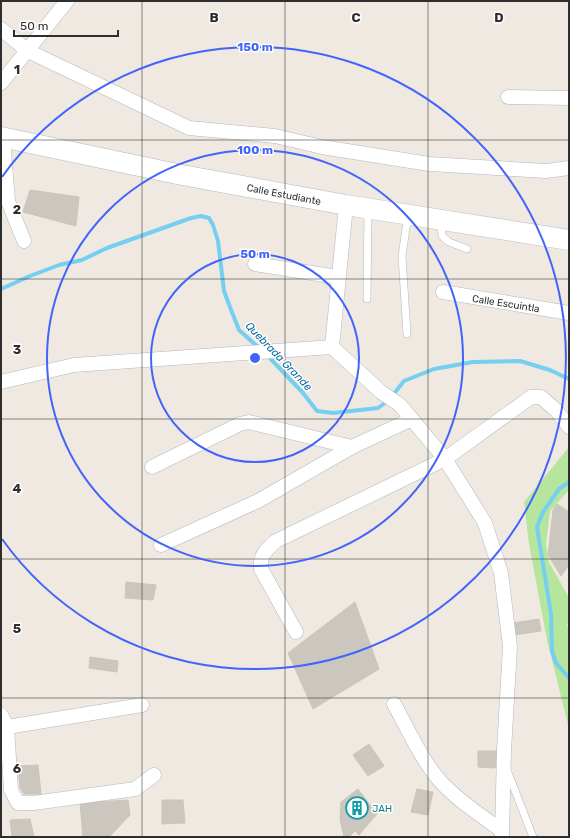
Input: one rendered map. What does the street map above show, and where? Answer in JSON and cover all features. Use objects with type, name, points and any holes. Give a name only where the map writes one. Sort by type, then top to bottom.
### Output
[{"type":"street","points":[[1,83],[67,1]]},
{"type":"street","points":[[1,29],[28,51],[189,128],[275,136],[322,148],[429,164],[546,171],[569,168]]},
{"type":"street","points":[[508,97],[569,98]]},
{"type":"street","points":[[2,137],[8,201],[24,241]]},
{"type":"street","name":"Calle Estudiante","points":[[2,137],[182,175],[368,209],[569,240]]},
{"type":"street","points":[[332,347],[337,277],[346,205]]},
{"type":"street","points":[[255,264],[337,277]]},
{"type":"street","name":"Calle Escuintla","points":[[443,292],[569,313]]},
{"type":"street","points":[[1,382],[74,365],[332,347],[381,392],[400,405],[445,459],[485,523],[501,573],[510,647],[502,834]]},
{"type":"street","points":[[296,632],[261,570],[260,561],[263,554],[276,542],[445,459],[531,397],[541,397],[557,411],[569,427]]},
{"type":"street","points":[[161,545],[258,501],[352,447],[412,419]]},
{"type":"street","points":[[152,467],[240,424],[249,422],[352,447]]},
{"type":"street","points":[[394,704],[426,762],[439,780],[460,800],[502,834]]},
{"type":"street","points":[[142,705],[4,721],[11,790],[18,803],[34,803],[135,789],[154,775]]},
{"type":"lane","points":[[367,299],[368,209]]},
{"type":"lane","points":[[407,334],[402,256],[408,215]]},
{"type":"lane","points":[[441,220],[440,233],[442,236],[449,242],[467,249]]},
{"type":"lane","points":[[504,763],[533,837]]},
{"type":"green space","points":[[569,447],[569,490],[550,511],[546,544],[549,562],[569,598],[569,623],[567,624],[569,631],[569,729],[547,640],[529,544],[524,502]]},
{"type":"building","points":[[30,190],[79,197],[76,226],[23,212]]},
{"type":"building","points":[[557,504],[569,512],[569,565],[561,576],[548,555],[553,510]]},
{"type":"building","points":[[126,582],[156,585],[153,600],[125,598]]},
{"type":"building","points":[[355,602],[379,669],[313,709],[288,653]]},
{"type":"building","points":[[539,619],[541,631],[514,635],[513,623]]},
{"type":"building","points":[[90,657],[118,661],[117,672],[89,668]]},
{"type":"building","points":[[369,744],[384,766],[368,776],[353,755]]},
{"type":"building","points":[[478,751],[497,751],[495,768],[478,767]]},
{"type":"building","points":[[38,765],[41,794],[24,794],[20,788],[18,766]]},
{"type":"building","name":"JAH","points":[[358,789],[377,814],[359,835],[355,831],[349,837],[344,837],[340,819],[341,802]]},
{"type":"building","points":[[417,789],[433,792],[428,815],[411,812]]},
{"type":"building","points":[[128,800],[130,815],[110,836],[83,837],[80,803]]},
{"type":"building","points":[[162,800],[183,800],[185,823],[162,824]]},
{"type":"building","points":[[30,819],[34,837],[12,837],[10,820]]},
{"type":"waterway","name":"Quebrada Grande","points":[[1,289],[59,265],[82,260],[107,248],[191,218],[201,216],[209,218],[213,225],[218,241],[224,291],[239,330],[259,348]]},
{"type":"waterway","name":"Quebrada Grande","points":[[267,355],[303,393],[317,411],[333,413],[378,408],[389,400],[404,381],[434,369],[473,362],[520,361],[550,370],[569,379]]},
{"type":"waterway","name":"Quebrada Grande","points":[[569,482],[559,489],[543,512],[537,527],[551,614],[552,651],[556,663],[569,678]]},
{"type":"place","name":"JAH","points":[[357,808]]}]
